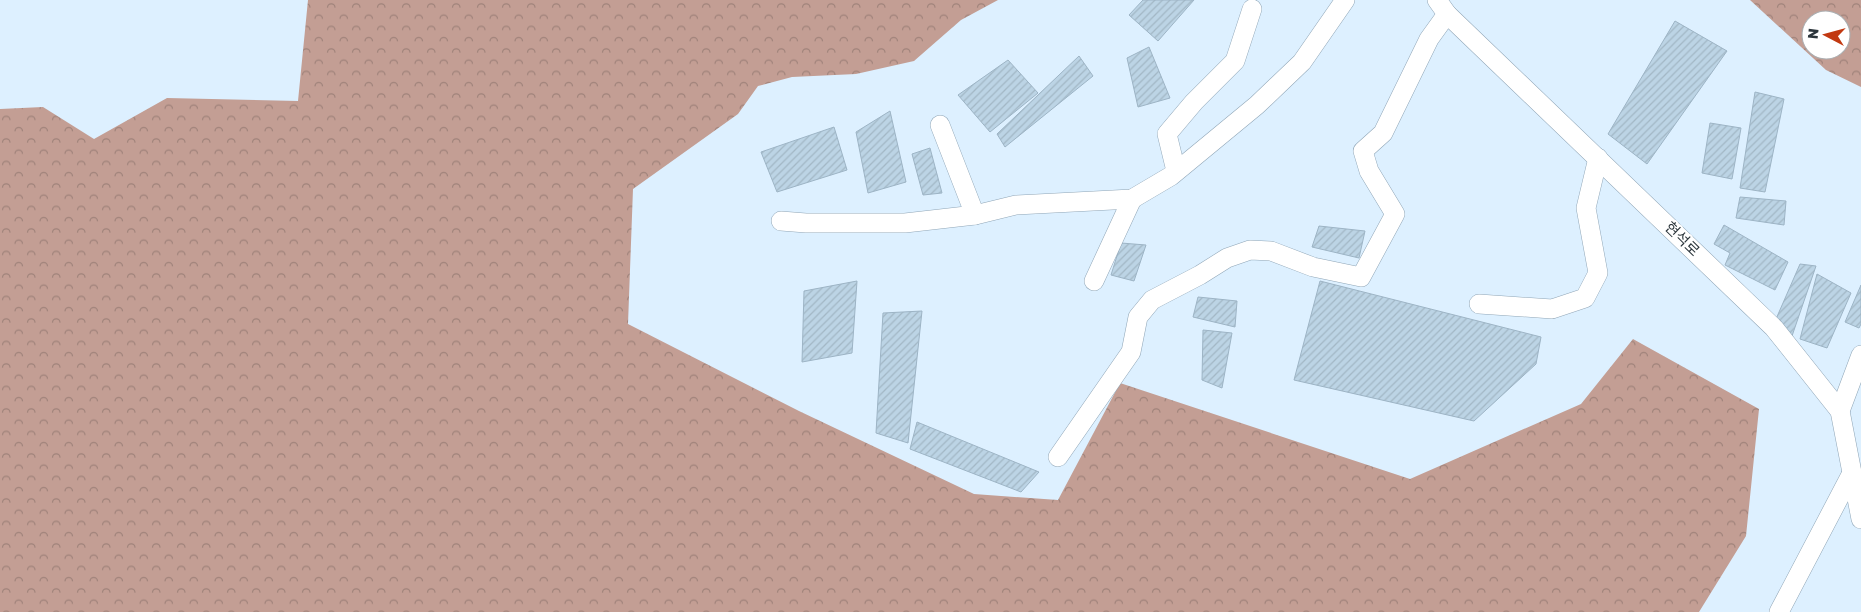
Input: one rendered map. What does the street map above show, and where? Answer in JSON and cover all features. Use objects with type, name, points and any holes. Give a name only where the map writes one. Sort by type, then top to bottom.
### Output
[{"type":"street","points":[[781,221],[806,223],[905,223],[975,215],[1016,205],[1132,199],[1176,171],[1257,105],[1302,62],[1345,0]]},
{"type":"street","points":[[1058,457],[1131,352],[1138,317],[1152,300],[1200,275],[1227,258],[1250,250],[1272,251],[1313,267],[1360,277],[1395,214],[1369,171],[1363,151],[1383,133],[1429,39],[1442,7]]},
{"type":"street","name":"현석로","points":[[1442,7],[1774,328],[1840,411],[1861,519]]},
{"type":"street","points":[[1176,171],[1167,134],[1194,102],[1235,61],[1252,9]]},
{"type":"street","points":[[940,125],[975,215]]},
{"type":"street","points":[[1479,304],[1552,309],[1585,298],[1598,273],[1586,208],[1598,158]]},
{"type":"street","points":[[1094,281],[1132,199]]},
{"type":"street","points":[[1840,411],[1861,355]]},
{"type":"street","points":[[1779,612],[1852,473]]},
{"type":"green space","points":[[308,0],[998,0],[961,20],[914,61],[856,74],[792,77],[758,86],[738,114],[633,189],[628,324],[799,411],[974,494],[1058,500],[1120,383],[1410,479],[1581,404],[1633,339],[1759,409],[1746,536],[1699,612],[0,612],[0,109],[43,107],[94,139],[167,98],[298,101]]},
{"type":"green space","points":[[1750,0],[1861,0],[1861,87],[1826,70],[1815,60],[1851,60],[1851,10],[1801,10],[1801,47]]},
{"type":"building","points":[[1143,0],[1194,0],[1158,41],[1129,15]]},
{"type":"building","points":[[1675,21],[1727,51],[1647,164],[1608,134]]},
{"type":"building","points":[[1149,47],[1170,98],[1138,107],[1127,58]]},
{"type":"building","points":[[1079,56],[1093,76],[1005,147],[997,134]]},
{"type":"building","points":[[1008,60],[1038,93],[990,132],[958,95]]},
{"type":"building","points":[[1755,92],[1784,99],[1765,192],[1740,188]]},
{"type":"building","points":[[890,111],[906,182],[868,193],[856,132]]},
{"type":"building","points":[[1710,123],[1741,128],[1732,179],[1702,173]]},
{"type":"building","points":[[834,127],[847,170],[777,192],[761,152]]},
{"type":"building","points":[[930,148],[942,193],[923,195],[912,154]]},
{"type":"building","points":[[1740,197],[1786,201],[1784,225],[1736,218]]},
{"type":"building","points":[[1724,225],[1788,262],[1775,290],[1725,265],[1730,253],[1714,244]]},
{"type":"building","points":[[1319,226],[1365,231],[1359,258],[1312,247]]},
{"type":"building","points":[[1121,243],[1146,245],[1134,281],[1111,275]]},
{"type":"building","points":[[1800,264],[1816,266],[1792,336],[1776,319]]},
{"type":"building","points":[[1817,274],[1851,293],[1827,348],[1800,339]]},
{"type":"building","points":[[857,281],[852,353],[802,362],[804,291]]},
{"type":"building","points":[[1320,281],[1541,337],[1536,364],[1474,421],[1294,380]]},
{"type":"building","points":[[1861,285],[1861,324],[1859,328],[1845,322]]},
{"type":"building","points":[[1198,297],[1237,301],[1235,327],[1193,317]]},
{"type":"building","points":[[922,311],[908,443],[876,433],[883,313]]},
{"type":"building","points":[[1203,330],[1232,333],[1222,388],[1202,380]]},
{"type":"building","points":[[917,422],[1039,472],[1021,492],[910,449]]}]
